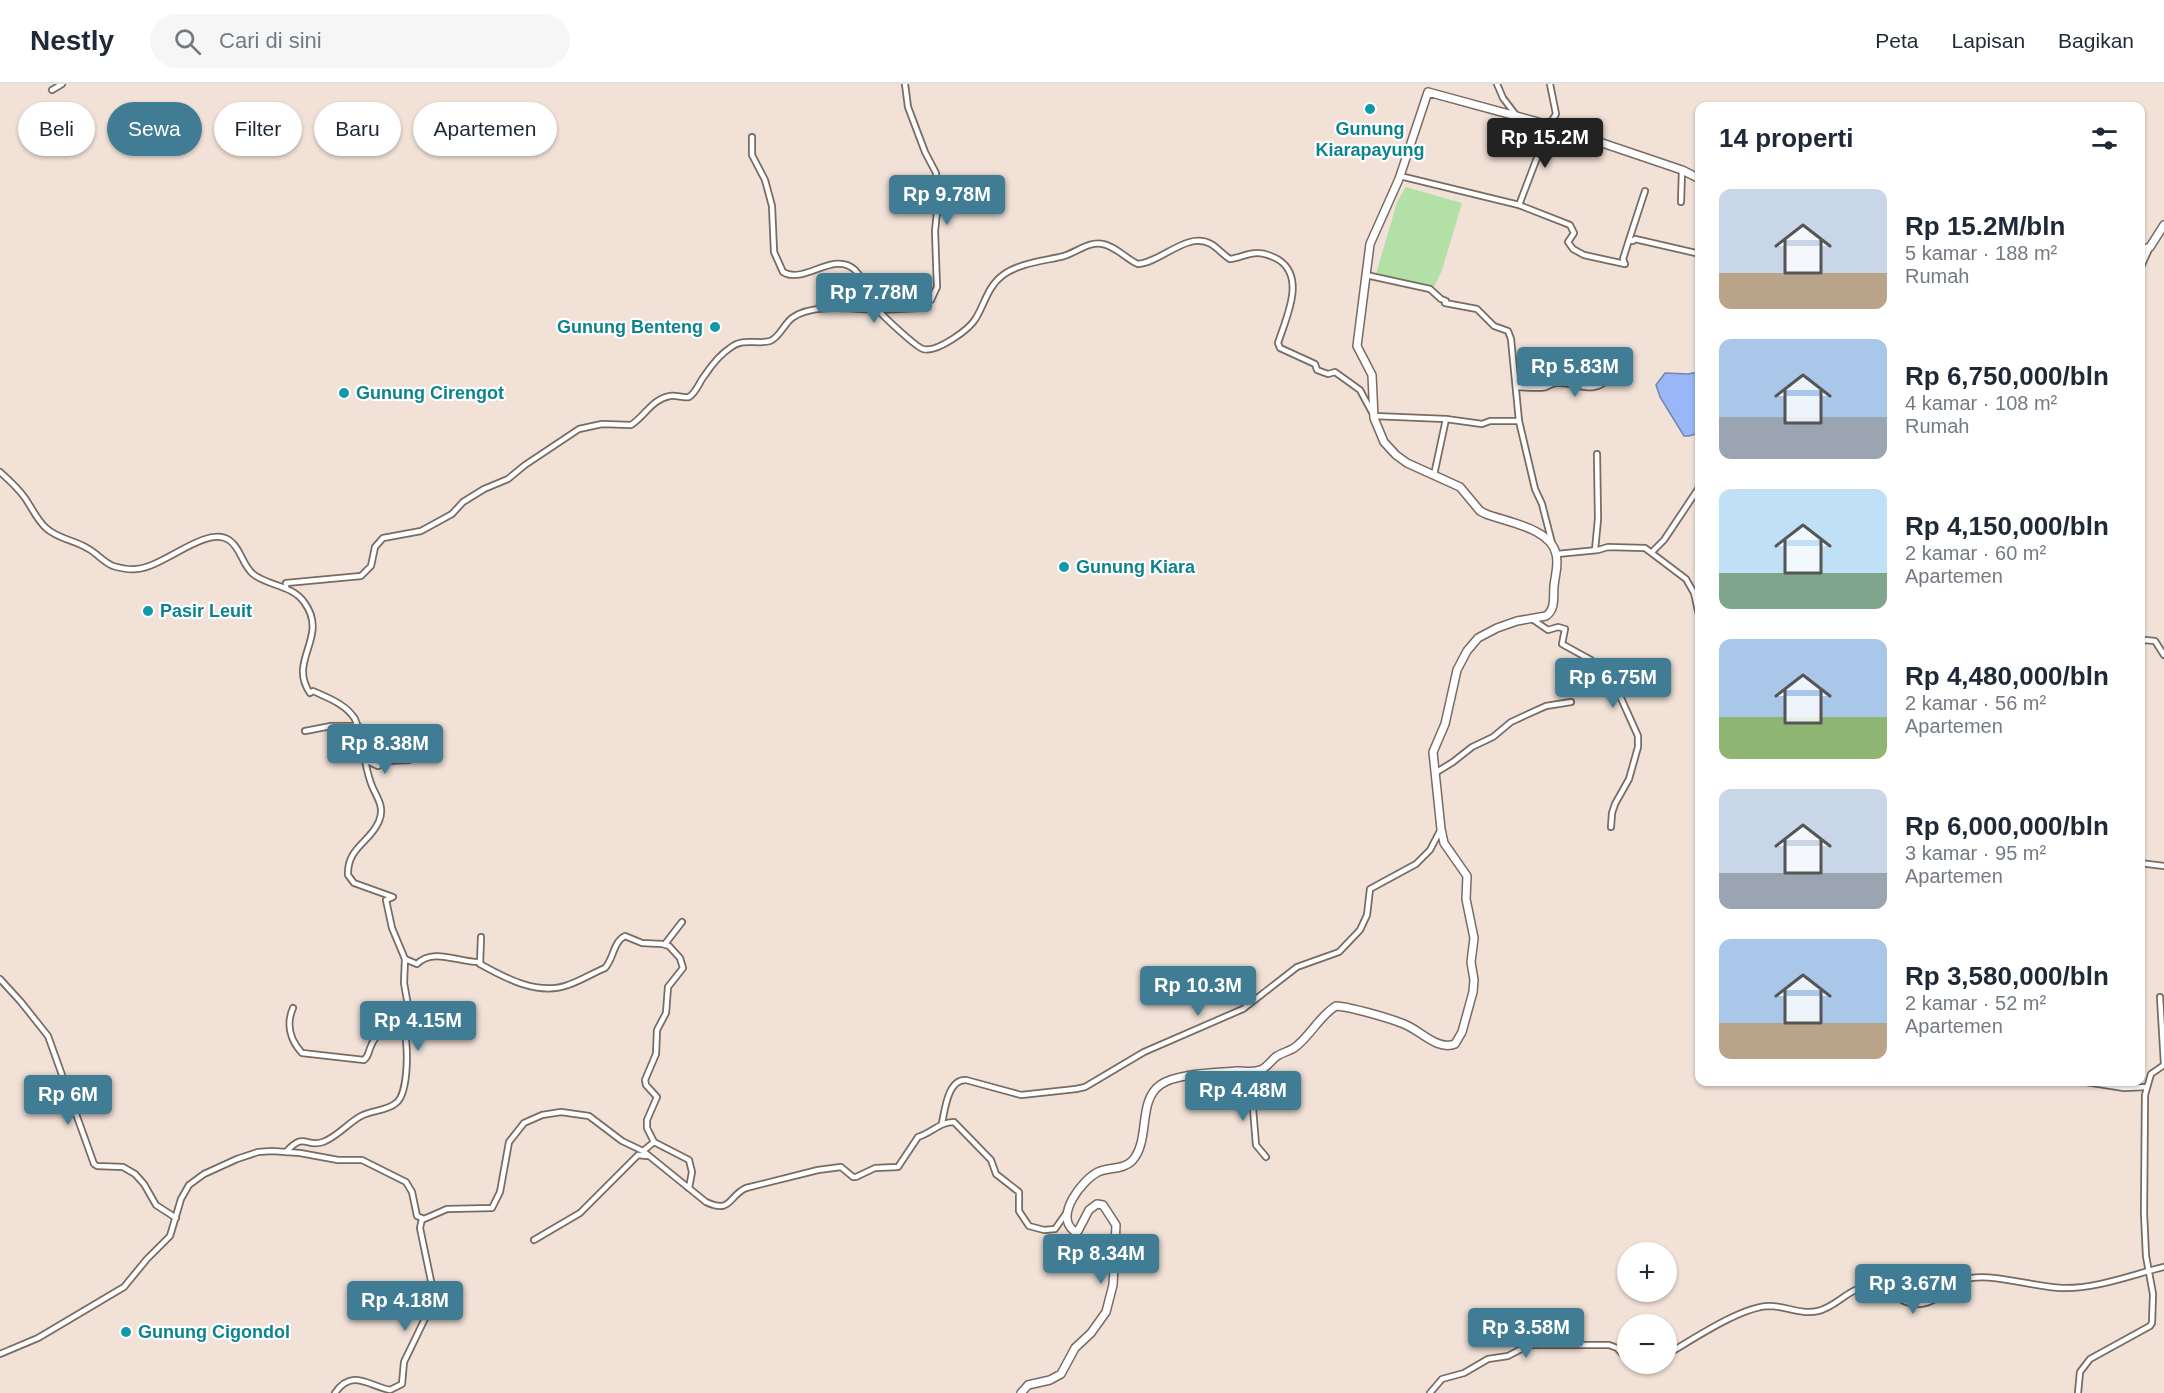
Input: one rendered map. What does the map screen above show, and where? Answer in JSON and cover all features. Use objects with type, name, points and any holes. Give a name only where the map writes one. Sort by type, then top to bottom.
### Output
[{"type":"street","points":[[52,90],[62,84]]},
{"type":"street","points":[[286,588],[286,583],[361,576],[369,569],[375,547],[383,538],[420,531],[452,513],[463,502],[483,489],[508,479],[579,429],[605,424],[631,425],[653,404],[665,397],[675,395],[689,397],[731,347],[742,342],[770,342],[800,313],[834,309],[919,308],[931,300],[937,287],[938,264],[935,235],[936,174],[908,107],[905,84]]},
{"type":"street","points":[[1497,84],[1503,99],[1518,117]]},
{"type":"street","points":[[1519,205],[1547,125],[1556,114],[1550,84]]},
{"type":"street","points":[[1374,416],[1372,375],[1358,346],[1370,244],[1400,176],[1429,88],[1547,125],[1682,170],[1695,176]]},
{"type":"street","points":[[752,137],[752,156],[765,180],[772,206],[773,248],[781,270],[785,274],[792,275],[833,264],[850,267],[860,277],[878,310],[888,322],[900,329],[919,347],[928,350],[942,345],[971,325],[992,286],[1005,274],[1090,245],[1101,244],[1111,247],[1138,264],[1151,262],[1185,243],[1196,241],[1210,243],[1230,259],[1255,253],[1268,255],[1285,265],[1293,278],[1289,307],[1278,343],[1280,348],[1315,364],[1317,370],[1328,374],[1335,372],[1360,390],[1388,447],[1407,463],[1461,487],[1483,513],[1530,529],[1552,545]]},
{"type":"street","points":[[1681,202],[1682,170]]},
{"type":"street","points":[[1400,176],[1519,205],[1570,225],[1574,233],[1568,242],[1573,249],[1595,259],[1625,264],[1623,259],[1645,191]]},
{"type":"street","points":[[2145,258],[2164,225]]},
{"type":"street","points":[[1629,240],[1633,242],[1635,239],[1695,253]]},
{"type":"street","points":[[2145,248],[2150,246]]},
{"type":"street","points":[[1021,1393],[1028,1385],[1050,1380],[1061,1374],[1075,1348],[1101,1322],[1110,1303],[1116,1225],[1103,1205],[1097,1204],[1089,1210],[1078,1231],[1074,1231],[1067,1222],[1068,1212],[1075,1192],[1085,1181],[1100,1171],[1126,1166],[1136,1156],[1142,1143],[1150,1098],[1160,1086],[1179,1077],[1263,1069],[1277,1056],[1293,1048],[1337,1006],[1405,1024],[1445,1045],[1452,1046],[1458,1041],[1474,986],[1471,962],[1474,941],[1466,899],[1467,878],[1444,843],[1441,829],[1434,774],[1434,749],[1445,724],[1457,670],[1467,651],[1483,635],[1506,624],[1546,616],[1550,613],[1554,605],[1557,554],[1552,545],[1551,534],[1535,489],[1519,421],[1511,339],[1508,331],[1494,326],[1477,309],[1446,303],[1430,289],[1366,275]]},
{"type":"street","points":[[1516,387],[1542,387],[1562,382],[1578,387],[1590,387],[1605,382],[1610,377],[1610,373]]},
{"type":"street","points":[[1542,387],[1550,374]]},
{"type":"street","points":[[1374,416],[1446,419],[1482,424],[1519,421]]},
{"type":"street","points":[[1434,475],[1446,419]]},
{"type":"street","points":[[1595,550],[1598,519],[1597,454]]},
{"type":"street","points":[[0,472],[24,497],[47,530],[63,539],[88,548],[112,566],[127,569],[143,568],[166,560],[195,543],[219,537],[226,538],[234,544],[253,574],[286,588],[303,600],[311,613],[313,635],[302,667],[303,679],[310,693],[313,691],[322,695],[348,710],[358,726],[371,784],[380,803],[382,814],[377,825],[354,851],[348,866],[348,874],[354,883],[393,897],[386,900],[389,918],[405,959],[404,983],[409,1011]]},
{"type":"street","points":[[1652,552],[1664,540],[1695,494]]},
{"type":"street","points":[[1557,554],[1634,546],[1652,552],[1686,579],[1695,598]]},
{"type":"street","points":[[1532,619],[1548,630],[1558,627],[1565,629],[1562,644],[1591,660],[1622,698],[1638,736],[1638,747],[1629,779],[1612,813],[1611,827]]},
{"type":"street","points":[[2145,640],[2155,641],[2164,655]]},
{"type":"street","points":[[1434,774],[1472,747],[1500,733],[1511,722],[1526,714],[1546,706],[1571,702]]},
{"type":"street","points":[[305,731],[331,726],[358,726]]},
{"type":"street","points":[[365,760],[378,766],[387,761],[409,760]]},
{"type":"street","points":[[942,1123],[949,1094],[960,1080],[1021,1095],[1085,1087],[1144,1052],[1247,1007],[1295,968],[1341,951],[1360,930],[1367,915],[1370,889],[1416,864],[1430,850],[1441,829]]},
{"type":"street","points":[[2145,864],[2164,866]]},
{"type":"street","points":[[665,945],[682,922]]},
{"type":"street","points":[[405,959],[417,964],[422,958],[435,956],[480,962],[504,978],[528,986],[560,987],[605,968],[619,940],[625,936],[642,943],[665,945],[676,952],[683,967],[668,987],[666,1013],[657,1032],[656,1054],[645,1080],[657,1097],[647,1120],[648,1131],[654,1142],[689,1160],[692,1172],[689,1188]]},
{"type":"street","points":[[480,964],[481,937]]},
{"type":"street","points":[[0,979],[48,1036],[94,1164],[123,1167],[135,1174],[144,1184],[156,1205],[176,1218]]},
{"type":"street","points":[[2078,1393],[2080,1372],[2090,1359],[2151,1324],[2152,1294],[2144,1213],[2144,1114],[2146,1087],[2151,1074],[2164,1064],[2160,997]]},
{"type":"street","points":[[286,1152],[300,1140],[323,1142],[362,1115],[397,1103],[403,1092],[406,1057],[405,1031],[398,1025],[378,1034],[364,1060],[302,1053],[289,1026],[293,1008]]},
{"type":"street","points":[[1250,1072],[1256,1145],[1266,1156]]},
{"type":"street","points":[[2111,1086],[2146,1087]]},
{"type":"street","points":[[422,1219],[449,1209],[492,1208],[500,1192],[509,1142],[524,1123],[542,1115],[561,1112],[589,1116],[622,1141],[643,1151],[706,1202],[716,1207],[723,1206],[746,1188],[799,1174],[841,1167],[856,1177],[875,1168],[898,1167],[916,1138],[928,1134],[942,1123],[954,1122],[991,1160],[996,1174],[1019,1192],[1019,1211],[1029,1226],[1044,1230],[1055,1229],[1068,1212]]},
{"type":"street","points":[[643,1151],[654,1142]]},
{"type":"street","points":[[0,1354],[38,1338],[124,1287],[168,1238],[189,1185],[201,1176],[258,1152],[286,1152],[338,1160],[362,1160],[373,1164],[406,1182],[412,1192],[417,1216],[422,1219]]},
{"type":"street","points":[[534,1240],[580,1213],[638,1155],[646,1156],[657,1162]]},
{"type":"street","points":[[335,1393],[342,1385],[352,1380],[362,1380],[390,1390],[399,1387],[402,1383],[404,1362],[432,1304],[431,1281],[420,1228],[422,1219]]},
{"type":"street","points":[[1677,1349],[1742,1312],[1769,1306],[1804,1312],[1818,1311],[1834,1305],[1862,1287],[1878,1288],[1918,1304],[1927,1302],[1960,1282],[1970,1279],[1995,1279],[2038,1287],[2070,1288],[2098,1285],[2164,1267]]},
{"type":"street","points":[[1430,1393],[1445,1378],[1464,1373],[1488,1359],[1508,1356],[1531,1345],[1609,1345],[1617,1349]]},
{"type":"green space","points":[[1406,187],[1462,203],[1442,270],[1434,287],[1376,274],[1397,202]]},
{"type":"water","points":[[1665,373],[1695,373],[1695,434],[1684,436],[1660,397],[1656,385]]},
{"type":"place","name":"Gunung Kiarapayung","points":[[1370,109]]},
{"type":"place","name":"Gunung Benteng","points":[[715,327]]},
{"type":"place","name":"Gunung Cirengot","points":[[344,393]]},
{"type":"place","name":"Gunung Kiara","points":[[1064,567]]},
{"type":"place","name":"Pasir Leuit","points":[[148,611]]},
{"type":"place","name":"Gunung Cigondol","points":[[126,1332]]}]
